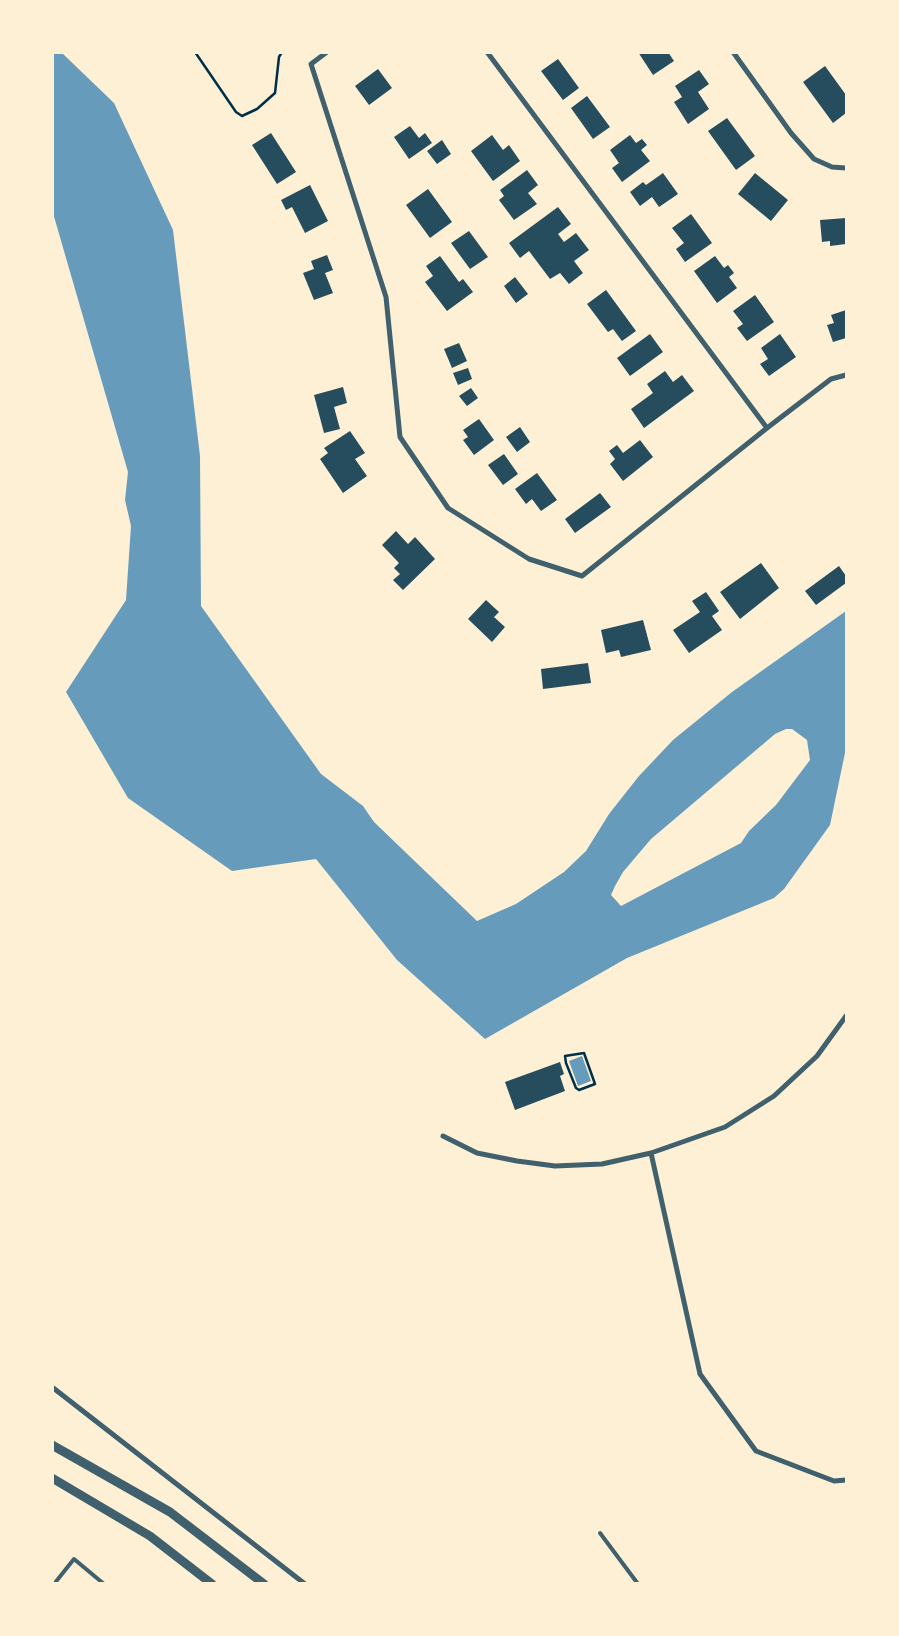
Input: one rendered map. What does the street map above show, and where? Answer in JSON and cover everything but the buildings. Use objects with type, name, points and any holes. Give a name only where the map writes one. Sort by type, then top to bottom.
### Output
[{"type":"street","points":[[327,52],[311,64],[386,297],[400,437],[448,508],[529,559],[582,576],[766,428],[831,379],[846,375]]},
{"type":"street","points":[[487,52],[766,428]]},
{"type":"street","points":[[733,52],[791,133],[814,159],[832,167],[846,168]]},
{"type":"street","points":[[443,1136],[478,1152],[517,1162],[555,1166],[602,1164],[651,1153],[725,1127],[774,1096],[817,1056],[846,1016]]},
{"type":"street","points":[[651,1153],[700,1374],[756,1451],[834,1481],[846,1480]]},
{"type":"street","points":[[52,1387],[305,1584]]},
{"type":"street","points":[[52,1445],[170,1512],[264,1584]]},
{"type":"street","points":[[52,1478],[142,1532],[212,1584]]},
{"type":"lane","points":[[600,1533],[638,1584]]},
{"type":"lane","points":[[54,1584],[74,1559],[104,1584]]},
{"type":"path","points":[[195,52],[236,112],[242,116],[257,109],[274,93],[279,57],[282,52]]},
{"type":"path","points":[[584,1053],[595,1084],[579,1090],[576,1088],[565,1056],[584,1053]]},
{"type":"water","points":[[53,52],[62,53],[114,103],[173,230],[200,456],[201,606],[321,774],[363,806],[374,822],[477,921],[516,904],[564,872],[586,851],[609,814],[639,776],[673,740],[732,692],[846,611],[846,748],[830,825],[784,889],[774,898],[627,958],[485,1039],[397,960],[316,859],[232,871],[128,798],[66,692],[126,600],[131,526],[125,500],[128,472],[53,213]],"holes":[[[786,729],[792,729],[807,740],[810,760],[776,805],[749,831],[741,843],[621,906],[611,895],[615,886],[623,872],[651,839],[775,734]]]},
{"type":"water","points":[[582,1056],[591,1081],[578,1086],[569,1061]]}]
